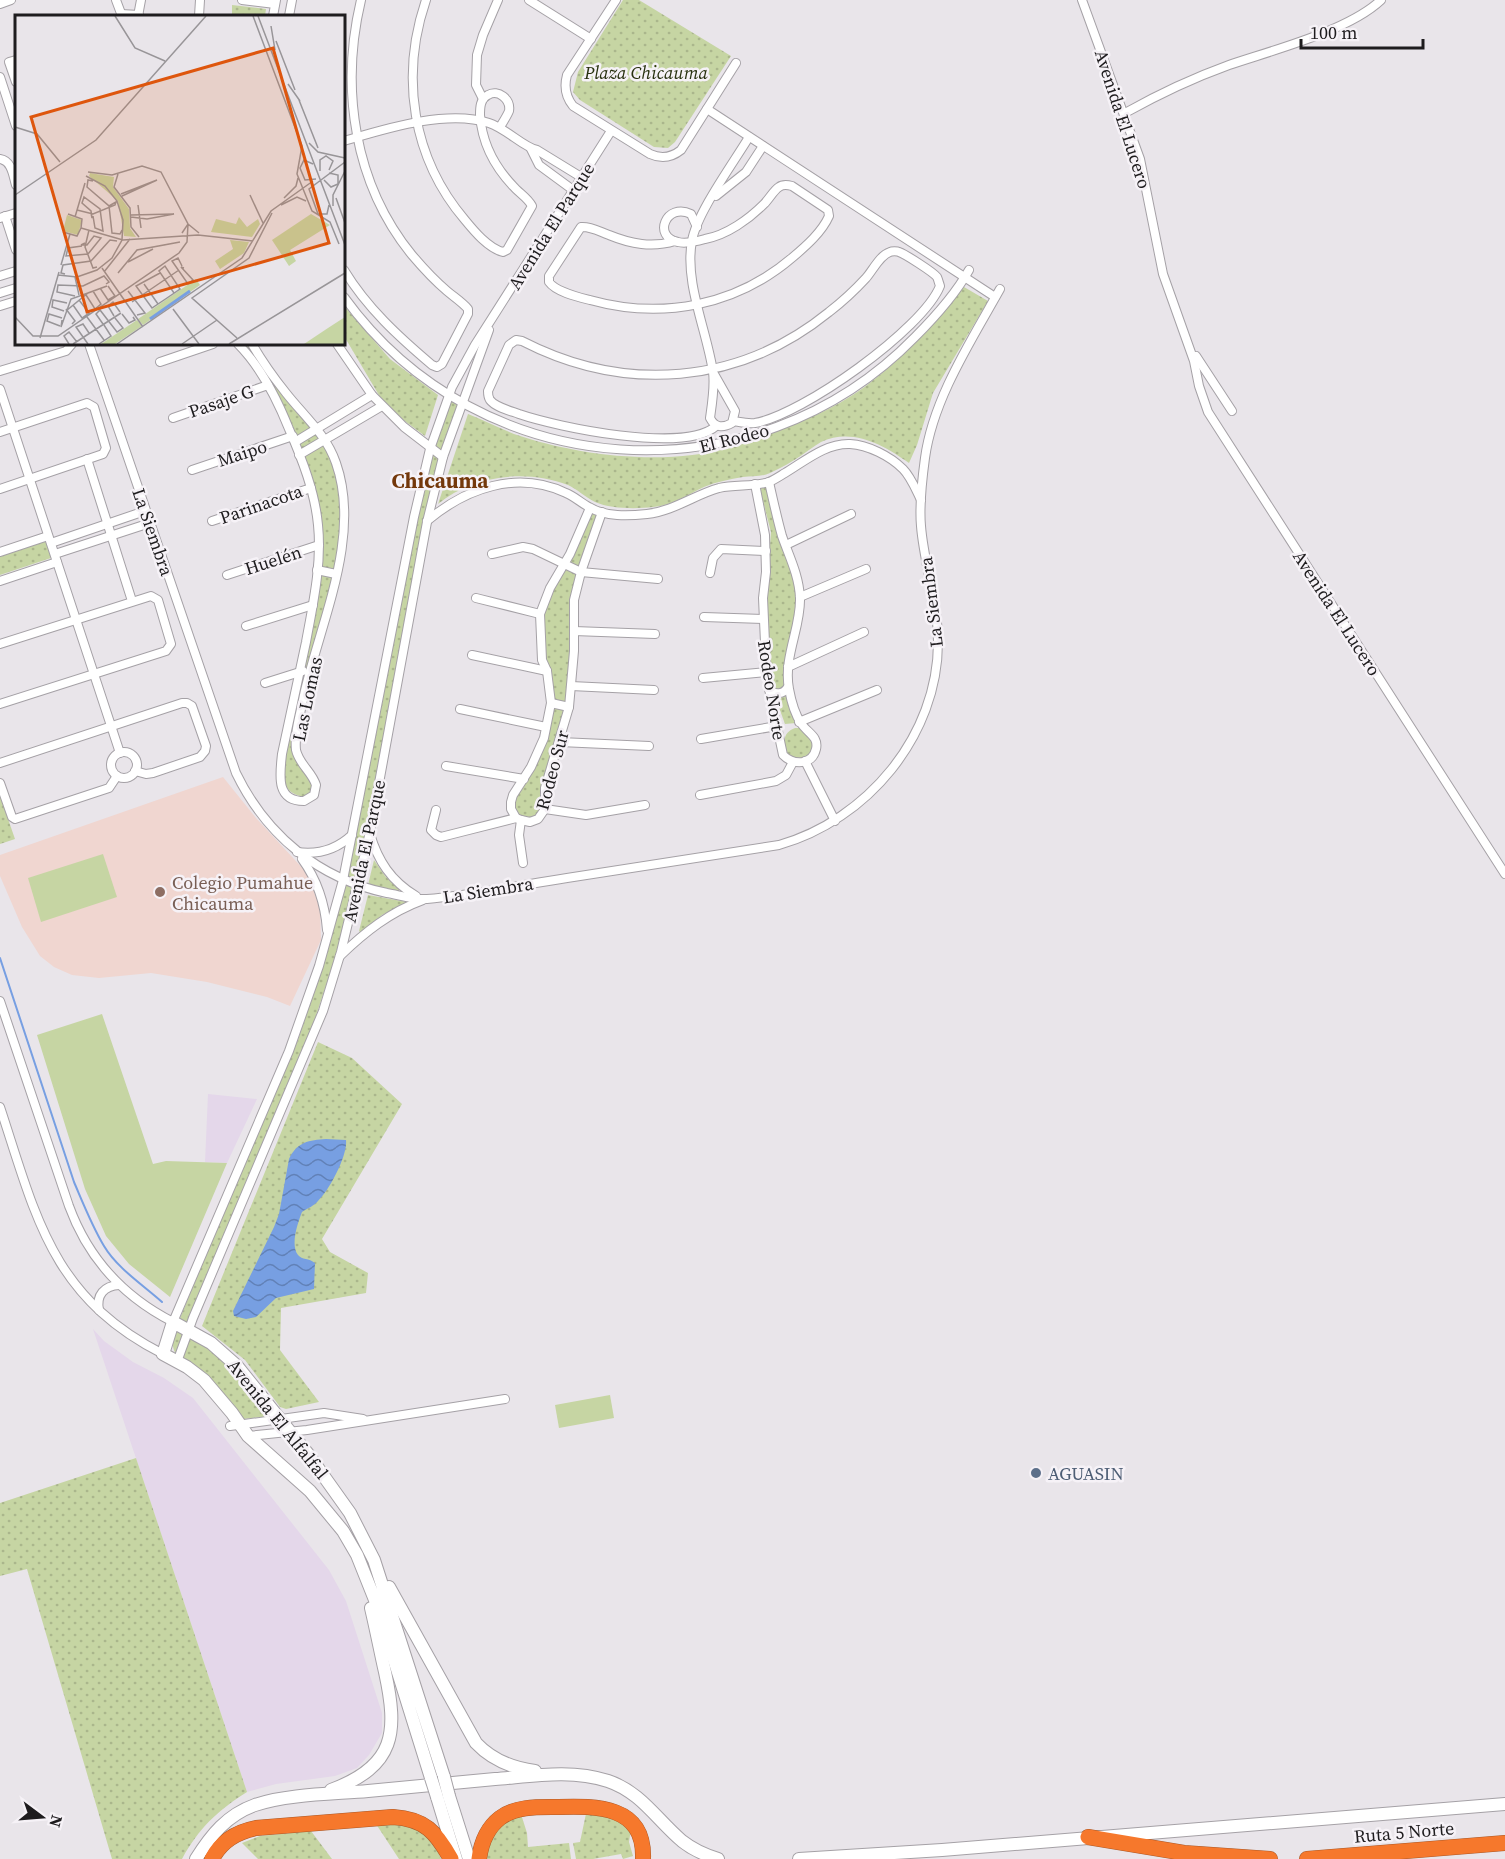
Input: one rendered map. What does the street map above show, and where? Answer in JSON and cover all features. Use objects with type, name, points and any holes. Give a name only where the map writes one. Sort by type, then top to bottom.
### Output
[{"type":"highway","points":[[479,1859],[484,1838],[496,1822],[508,1813],[528,1808],[586,1806],[611,1809],[628,1821],[639,1837],[643,1859]]},
{"type":"highway","points":[[212,1859],[227,1840],[242,1831],[393,1817],[410,1819],[428,1827],[439,1838],[451,1859]]},
{"type":"highway","points":[[1088,1837],[1184,1853],[1269,1859]]},
{"type":"highway","name":"Ruta 5 Norte","points":[[1307,1859],[1502,1843]]},
{"type":"street","points":[[0,4],[11,0]]},
{"type":"street","points":[[116,0],[122,15]]},
{"type":"street","points":[[138,15],[141,0]]},
{"type":"street","points":[[199,15],[200,0]]},
{"type":"street","points":[[242,0],[276,2]]},
{"type":"street","points":[[289,15],[292,0]]},
{"type":"street","points":[[345,271],[372,308],[402,340],[432,365],[437,367],[442,364],[468,314],[468,309],[423,267],[396,234],[372,186],[357,137],[353,108],[352,69],[355,30],[362,0]]},
{"type":"street","points":[[426,0],[417,30],[412,61],[412,93],[417,124],[426,155],[448,198],[479,235],[503,252],[507,250],[532,206],[493,160],[483,138],[480,108],[483,99],[494,93],[507,100],[509,111],[500,128]]},
{"type":"street","points":[[483,99],[476,85],[477,55],[498,0]]},
{"type":"street","points":[[529,0],[591,39]]},
{"type":"street","points":[[616,0],[567,75],[566,93],[573,106],[650,154],[667,157],[677,153],[684,146],[736,63]]},
{"type":"street","name":"Avenida El Lucero","points":[[1082,0],[1125,113],[1144,174],[1163,274],[1189,344],[1199,386],[1214,423],[1505,874]]},
{"type":"street","points":[[1125,113],[1166,90],[1327,31],[1374,7],[1381,0]]},
{"type":"street","points":[[15,60],[9,62],[15,79]]},
{"type":"street","points":[[0,77],[15,123]]},
{"type":"street","points":[[707,109],[967,274]]},
{"type":"street","points":[[345,141],[417,124],[461,119],[481,121],[500,128],[531,149],[537,150],[581,177]]},
{"type":"street","name":"Avenida El Parque","points":[[173,1322],[290,1051],[327,939],[343,880],[414,517],[430,448],[448,395],[467,358],[611,130]]},
{"type":"street","points":[[716,426],[710,418],[713,372],[691,265],[692,241],[709,203],[749,137]]},
{"type":"street","points":[[709,203],[746,172],[763,146]]},
{"type":"street","points":[[531,149],[539,165],[573,190]]},
{"type":"street","points":[[3,159],[10,163],[15,181]]},
{"type":"street","points":[[675,241],[655,246],[644,245],[622,240],[589,227],[581,227],[549,276],[549,282],[551,286],[570,294],[613,306],[662,309],[698,305],[738,293],[774,273],[817,233],[829,216],[828,210],[792,186],[786,185],[779,187],[749,218],[714,237],[685,243],[667,237],[664,230],[667,218],[675,212],[685,211],[691,214],[697,227]]},
{"type":"street","points":[[2,217],[15,248]]},
{"type":"street","points":[[891,251],[900,252],[936,277],[940,286],[922,310],[885,347],[847,376],[807,401],[757,423],[733,421],[725,427],[716,426],[707,431],[671,437],[597,433],[564,427],[520,414],[495,404],[489,399],[488,394],[509,345],[516,340],[559,358],[596,369],[666,374],[713,372],[752,358],[811,325],[841,303],[883,256],[891,251]]},
{"type":"street","points":[[0,276],[15,271]]},
{"type":"street","name":"La Siembra","points":[[89,345],[236,773],[249,799],[266,822],[296,852],[314,865],[358,885],[425,899],[778,845],[798,840],[836,820],[878,786],[901,758],[920,723],[932,692],[937,667],[937,617],[921,525],[925,458],[941,400],[998,293],[967,274]]},
{"type":"street","name":"El Rodeo","points":[[345,298],[376,336],[413,371],[448,395],[515,428],[551,439],[598,448],[664,451],[730,441],[800,418],[831,403],[861,384],[922,331],[967,274]]},
{"type":"street","points":[[0,293],[15,288]]},
{"type":"street","points":[[0,306],[15,301]]},
{"type":"street","name":"Avenida El Parque","points":[[177,1362],[249,1183],[324,1011],[370,832],[427,522],[443,457],[491,322]]},
{"type":"street","name":"Avenida El Lucero","points":[[1189,344],[1232,411]]},
{"type":"street","points":[[0,371],[66,351],[71,345]]},
{"type":"street","points":[[160,362],[210,345]]},
{"type":"street","name":"Las Lomas","points":[[239,345],[259,364],[318,428],[336,462],[344,499],[343,538],[336,574],[297,731],[296,749],[315,782],[316,788],[314,795],[309,799],[299,801],[287,795],[280,779],[282,754],[313,605],[319,545],[316,508],[294,439],[279,402],[268,385],[259,364],[252,345]]},
{"type":"street","points":[[338,345],[382,406],[443,457]]},
{"type":"street","points":[[713,372],[735,411],[733,421]]},
{"type":"street","name":"Pasaje G","points":[[173,418],[268,385]]},
{"type":"street","points":[[0,389],[120,753]]},
{"type":"street","points":[[294,439],[318,428],[372,395]]},
{"type":"street","points":[[0,432],[89,403],[94,407],[106,450],[103,454],[0,489]]},
{"type":"street","points":[[299,455],[382,406]]},
{"type":"street","name":"Maipo","points":[[192,470],[294,439]]},
{"type":"street","points":[[427,522],[446,505],[474,492],[517,482],[535,483],[566,493],[602,512],[630,515],[653,513],[672,509],[705,492],[722,487],[769,482],[824,449],[850,444],[864,446],[888,458],[903,469],[921,500]]},
{"type":"street","points":[[87,459],[132,601]]},
{"type":"street","name":"Rodeo Norte","points":[[755,483],[766,551],[763,619],[769,688],[783,755],[793,762],[805,761],[815,753],[816,742],[814,736],[800,722],[788,687],[788,667],[799,614],[800,597],[794,565],[782,535],[769,482]]},
{"type":"street","name":"Parinacota","points":[[212,521],[310,488]]},
{"type":"street","name":"Rodeo Sur","points":[[591,508],[550,588],[540,614],[542,660],[547,671],[550,703],[544,738],[511,802],[511,809],[519,819],[530,822],[538,819],[545,809],[545,788],[569,707],[574,651],[574,600],[580,572],[602,512]]},
{"type":"street","points":[[0,552],[108,524],[146,511]]},
{"type":"street","points":[[786,545],[851,514]]},
{"type":"street","points":[[0,581],[111,536],[150,523]]},
{"type":"street","points":[[765,540],[782,535]]},
{"type":"street","name":"Huelén","points":[[227,575],[319,545]]},
{"type":"street","points":[[492,554],[523,547],[533,549],[580,572],[658,579]]},
{"type":"street","points":[[710,573],[713,558],[721,549],[766,551]]},
{"type":"street","points":[[800,597],[866,569]]},
{"type":"street","points":[[317,570],[336,574]]},
{"type":"street","points":[[0,644],[151,596],[156,599],[171,642],[166,651],[0,704]]},
{"type":"street","points":[[476,598],[540,614]]},
{"type":"street","points":[[246,626],[313,605]]},
{"type":"street","points":[[704,617],[763,619]]},
{"type":"street","points":[[574,631],[655,634]]},
{"type":"street","points":[[788,667],[864,632]]},
{"type":"street","points":[[472,655],[547,671]]},
{"type":"street","points":[[265,683],[300,670],[310,672]]},
{"type":"street","points":[[703,678],[767,672]]},
{"type":"street","points":[[571,686],[654,690]]},
{"type":"street","points":[[769,688],[777,694],[788,687]]},
{"type":"street","points":[[800,722],[877,690]]},
{"type":"street","points":[[0,763],[185,703],[189,704],[194,709],[206,746],[202,755],[153,773],[135,771]]},
{"type":"street","points":[[550,703],[569,707]]},
{"type":"street","points":[[460,709],[546,727]]},
{"type":"street","points":[[701,739],[777,726]]},
{"type":"street","points":[[560,742],[650,746]]},
{"type":"street","points":[[125,752],[133,756],[137,763],[135,771],[129,777],[117,776],[111,765],[114,757],[125,752]]},
{"type":"street","points":[[805,761],[836,820]]},
{"type":"street","points":[[700,795],[782,779],[789,772],[793,762]]},
{"type":"street","points":[[446,766],[524,778]]},
{"type":"street","points":[[0,783],[12,817],[15,819],[109,788],[117,776]]},
{"type":"street","points":[[545,809],[586,815],[645,805]]},
{"type":"street","points":[[436,810],[431,830],[441,837],[519,819],[523,863]]},
{"type":"street","points":[[370,832],[378,856],[390,876],[409,891],[425,899]]},
{"type":"street","points":[[296,852],[326,851],[341,844],[352,835]]},
{"type":"street","points":[[296,852],[311,872],[320,890],[325,908],[327,939]]},
{"type":"street","points":[[339,956],[375,924],[425,899]]},
{"type":"street","name":"Avenida El Alfalfal","points":[[0,1001],[72,1215],[90,1249],[119,1285],[142,1304],[189,1329],[228,1356],[280,1418],[341,1499],[359,1529],[374,1560],[443,1796],[469,1859]]},
{"type":"street","points":[[307,1004],[317,1005],[324,1011]]},
{"type":"street","points":[[290,1051],[300,1050],[304,1059]]},
{"type":"street","name":"Avenida El Alfalfal","points":[[0,1107],[45,1237],[70,1279],[99,1311],[137,1340],[204,1380],[240,1429],[324,1506],[346,1536],[363,1569],[437,1777]]},
{"type":"street","points":[[235,1177],[241,1184],[249,1183]]},
{"type":"street","points":[[99,1311],[98,1300],[101,1293],[107,1287],[119,1285]]},
{"type":"street","points":[[163,1354],[173,1322]]},
{"type":"street","points":[[240,1429],[290,1432],[505,1399]]},
{"type":"street","points":[[240,1429],[280,1418],[331,1413],[369,1420]]},
{"type":"street","points":[[374,1560],[476,1743],[488,1755],[501,1762],[531,1771],[586,1776],[620,1785],[639,1798],[683,1842],[718,1859]]},
{"type":"street","points":[[311,1796],[348,1784],[362,1775],[381,1756],[390,1736],[392,1703],[363,1569]]},
{"type":"street","points":[[196,1859],[216,1831],[236,1814],[264,1802],[557,1774]]},
{"type":"street","name":"Avenida El Alfalfal","points":[[443,1796],[456,1859]]},
{"type":"street","points":[[799,1859],[1505,1804]]},
{"type":"shaded area","name":"Colegio Pumahue Chicauma","points":[[223,777],[256,818],[307,873],[320,908],[321,940],[290,1006],[267,997],[207,982],[151,973],[99,978],[72,975],[54,967],[40,956],[22,927],[0,876],[0,855]]},
{"type":"shaded area","points":[[208,1094],[257,1099],[227,1163],[205,1162]]},
{"type":"shaded area","points":[[93,1329],[104,1341],[133,1362],[164,1378],[193,1398],[329,1570],[346,1601],[382,1713],[382,1733],[369,1755],[357,1768],[335,1776],[276,1784],[247,1792]]},
{"type":"green space","name":"Plaza Chicauma","points":[[623,0],[639,0],[731,56],[675,142],[668,148],[654,147],[580,100],[573,92],[578,72]]},
{"type":"green space","points":[[232,5],[266,9],[265,15],[232,15]]},
{"type":"green space","points":[[964,287],[988,301],[933,393],[909,463],[878,444],[844,436],[821,442],[767,474],[718,482],[660,506],[631,508],[608,506],[595,502],[568,485],[552,480],[518,476],[483,481],[452,494],[438,504],[468,414],[539,442],[593,453],[677,457],[729,448],[802,421],[841,402],[865,387],[911,346]]},
{"type":"green space","points":[[345,307],[390,359],[438,395],[425,436],[402,419],[380,397],[345,338]]},
{"type":"green space","points":[[242,345],[251,345],[324,440],[339,480],[342,519],[335,574],[294,742],[315,787],[308,798],[292,793],[287,788],[284,778],[284,754],[321,545],[297,441]]},
{"type":"green space","points":[[449,399],[458,406],[440,456],[368,829],[336,955],[307,1043],[189,1325],[202,1342],[237,1373],[270,1416],[243,1419],[213,1381],[176,1354],[173,1344],[176,1328],[298,1040],[326,955],[344,881],[417,517],[433,449]]},
{"type":"green space","points":[[768,485],[791,566],[797,597],[797,614],[787,655],[796,723],[785,724],[773,691],[770,672],[766,598],[771,532],[759,486]]},
{"type":"green space","points":[[591,511],[599,514],[581,561],[567,706],[543,808],[537,817],[521,818],[514,808],[515,796],[533,769],[553,704],[542,637],[545,605]]},
{"type":"green space","points":[[46,541],[51,558],[0,575],[0,556]]},
{"type":"green space","points":[[795,728],[800,728],[814,742],[809,756],[799,760],[785,754],[786,735]]},
{"type":"green space","points":[[0,796],[15,839],[0,844]]},
{"type":"green space","points":[[103,854],[117,897],[41,922],[28,878]]},
{"type":"green space","points":[[374,860],[385,876],[399,891],[368,885]]},
{"type":"green space","points":[[368,895],[407,902],[382,915],[361,933],[359,931]]},
{"type":"green space","points":[[102,1014],[153,1164],[166,1161],[227,1163],[170,1297],[129,1264],[106,1236],[85,1189],[37,1035]]},
{"type":"green space","points":[[318,1042],[352,1058],[402,1104],[322,1239],[330,1252],[368,1273],[366,1293],[281,1308],[280,1350],[319,1402],[286,1409],[280,1407],[245,1360],[202,1326]]},
{"type":"green space","points":[[610,1395],[614,1418],[559,1428],[555,1405]]},
{"type":"green space","points":[[136,1458],[247,1792],[210,1821],[195,1838],[182,1859],[112,1859],[27,1569],[0,1576],[0,1503]]},
{"type":"green space","points":[[587,1809],[604,1810],[631,1829],[629,1842],[633,1856],[623,1859],[621,1854],[593,1859],[576,1859],[573,1843],[580,1842]]},
{"type":"green space","points":[[521,1814],[527,1833],[528,1847],[569,1843],[571,1859],[486,1859],[487,1850],[496,1831]]},
{"type":"green space","points":[[394,1822],[423,1833],[433,1843],[441,1859],[399,1859],[376,1824]]},
{"type":"green space","points":[[311,1831],[332,1859],[258,1859],[242,1843],[260,1836]]},
{"type":"water","points":[[326,1139],[346,1140],[344,1154],[337,1172],[322,1196],[315,1204],[302,1212],[295,1240],[298,1255],[315,1263],[314,1289],[276,1298],[256,1317],[246,1319],[234,1316],[233,1311],[279,1214],[292,1153],[304,1143]]},
{"type":"waterway","points":[[0,958],[74,1182],[92,1222],[109,1254],[162,1302]]},
{"type":"place","name":"Colegio Pumahue Chicauma","points":[[160,892]]},
{"type":"place","name":"AGUASIN","points":[[1036,1473]]},
{"type":"district","name":"Chicauma","points":[[440,480]]}]
